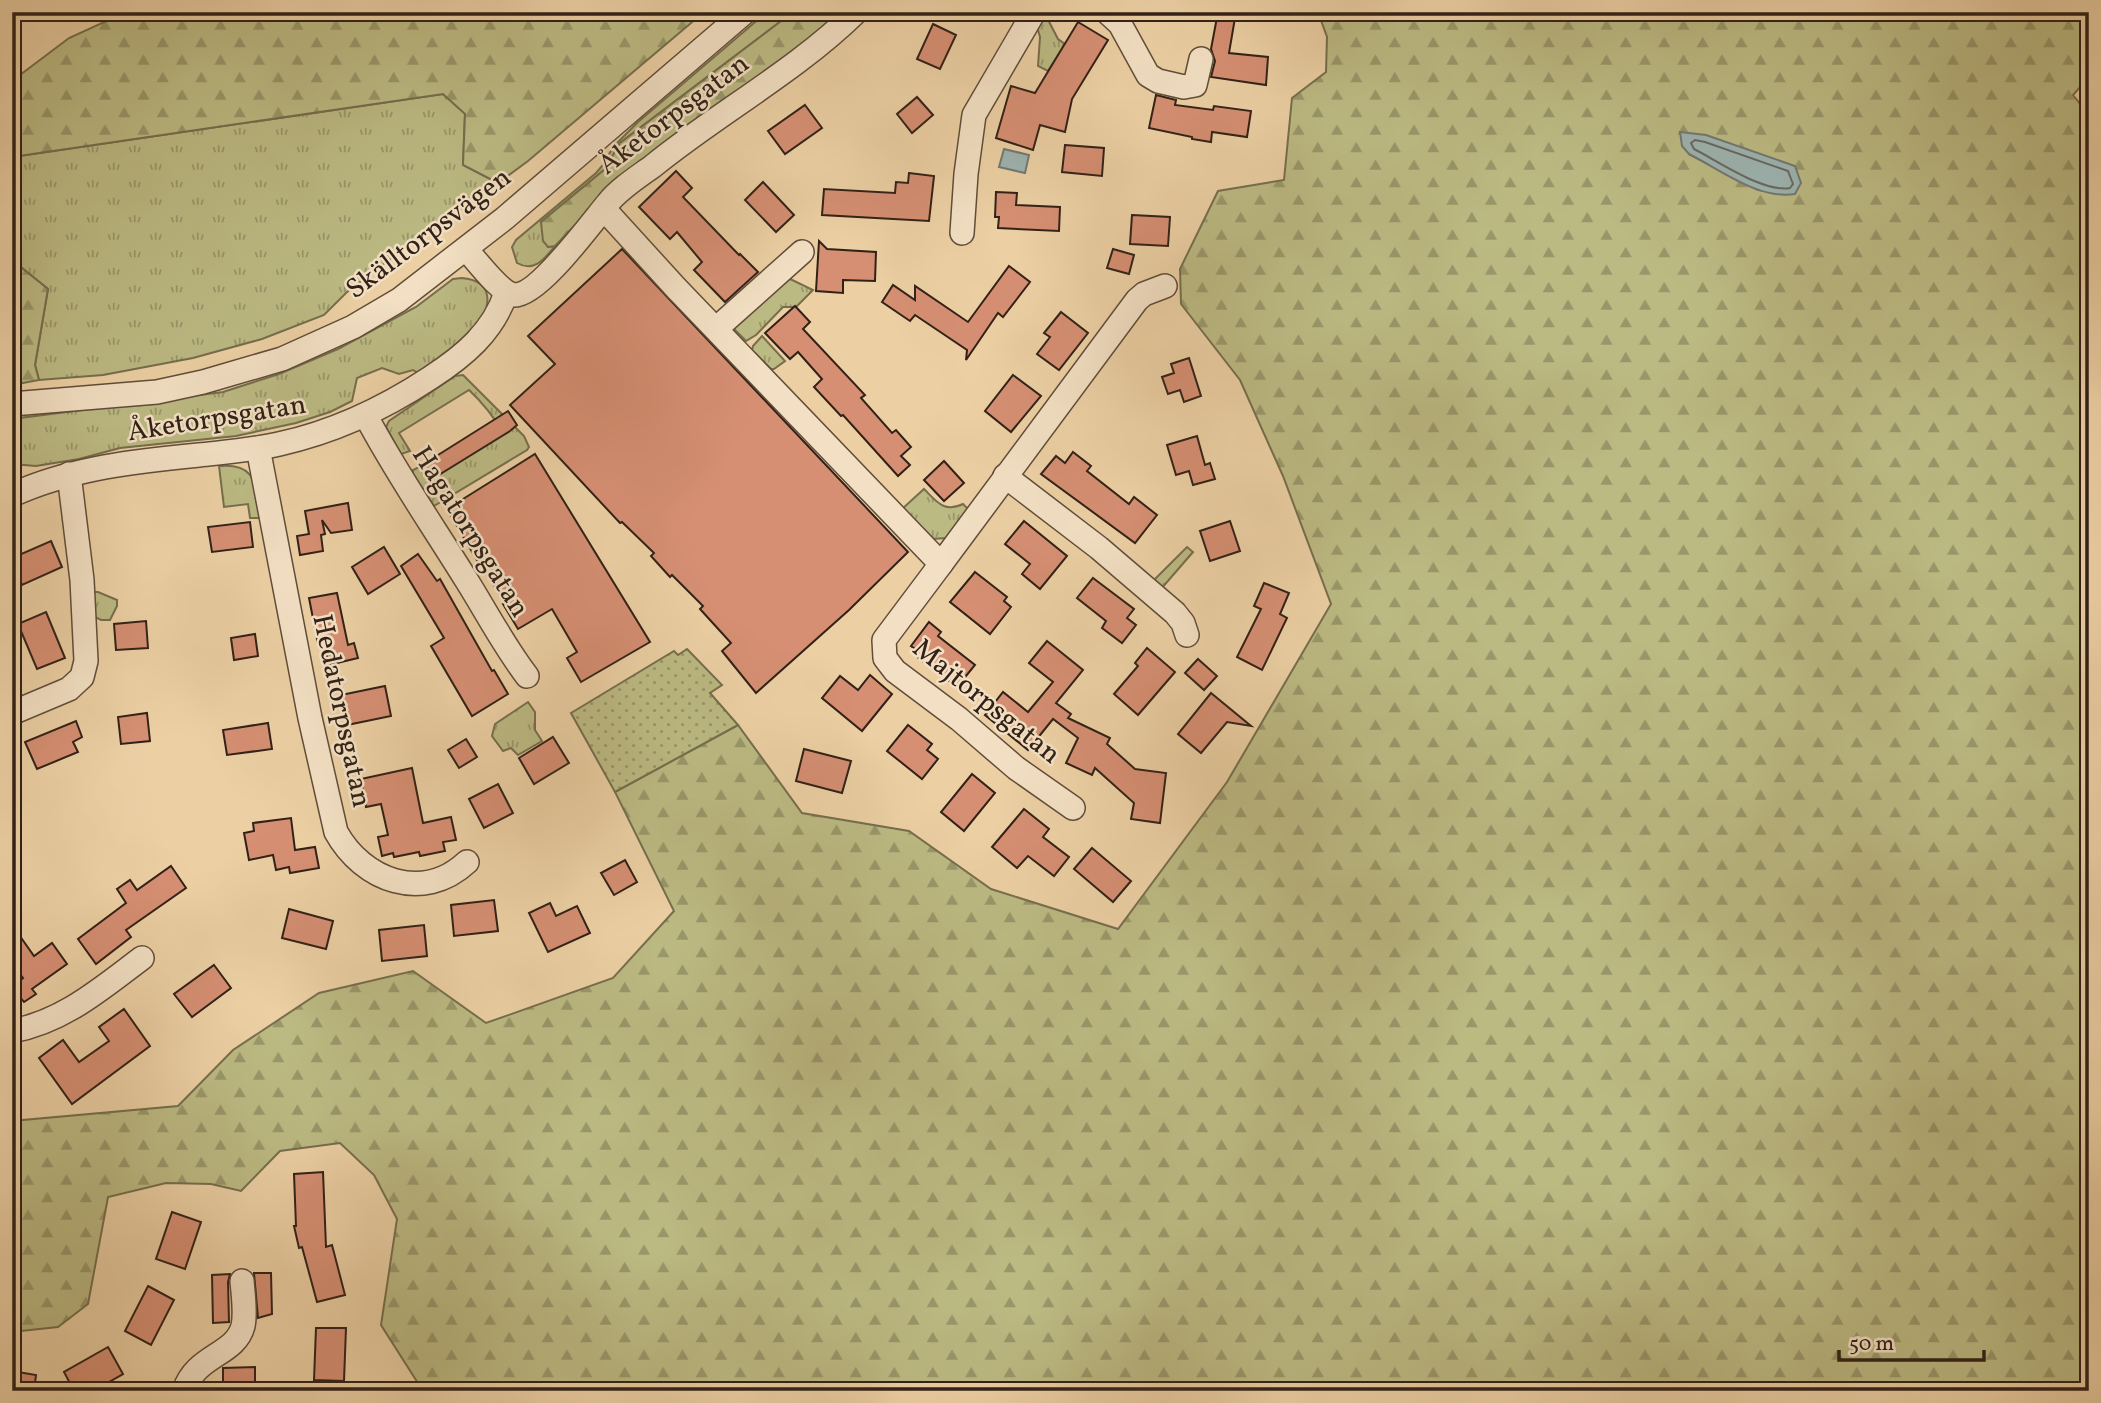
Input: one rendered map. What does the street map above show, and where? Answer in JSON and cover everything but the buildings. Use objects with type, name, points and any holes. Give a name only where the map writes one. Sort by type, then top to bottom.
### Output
[{"type":"street","name":"Skälltorpsvägen","points":[[12,404],[157,392],[230,375],[282,359],[328,340],[382,311],[466,249],[606,134],[745,12]]},
{"type":"street","name":"Åketorpsgatan","points":[[12,495],[69,474],[137,461],[258,448],[328,431],[366,416],[460,359],[491,327],[500,312],[506,293],[518,295],[545,278],[609,201],[678,145],[806,54],[856,12]]},
{"type":"street","points":[[962,233],[974,115],[1034,12]]},
{"type":"street","points":[[1107,12],[1119,24],[1148,75],[1158,81],[1184,87],[1195,85],[1202,59]]},
{"type":"street","points":[[604,209],[676,288],[941,564]]},
{"type":"street","points":[[466,249],[506,293]]},
{"type":"street","points":[[717,328],[802,252]]},
{"type":"street","name":"Majtorpsgatan","points":[[1073,808],[1016,768],[959,719],[891,667],[885,657],[884,640],[1137,300],[1144,294],[1166,286]]},
{"type":"street","name":"Hagatorpsgatan","points":[[366,416],[394,469],[463,574],[508,651],[527,676]]},
{"type":"street","name":"Hedatorpsgatan","points":[[258,448],[311,721],[336,832],[361,862],[391,881],[419,884],[435,882],[446,878],[467,862]]},
{"type":"street","points":[[12,713],[69,689],[82,677],[86,661],[82,580],[69,474]]},
{"type":"street","points":[[1005,476],[1098,548],[1175,613],[1183,623],[1187,635]]},
{"type":"street","points":[[12,1031],[36,1027],[81,1004],[142,958]]},
{"type":"street","points":[[184,1391],[194,1370],[200,1364],[235,1342],[244,1324],[242,1281]]},
{"type":"green space","points":[[126,12],[361,12],[381,15],[388,12],[612,12],[629,20],[660,12],[704,12],[528,161],[498,183],[463,165],[465,114],[443,94],[12,157],[12,81],[69,38]]},
{"type":"green space","points":[[767,12],[793,12],[620,143],[605,169],[541,222],[548,247],[555,246],[539,263],[523,266],[517,263],[512,247],[516,240],[596,173],[613,147],[638,122]]},
{"type":"green space","points":[[793,12],[842,12],[797,51],[598,201],[555,246],[548,247],[543,241],[541,222],[605,169],[620,143]]},
{"type":"green space","points":[[1044,12],[1058,39],[1065,44],[1048,71],[1038,66],[1040,37],[1036,23]]},
{"type":"green space","points":[[1318,12],[2089,12],[2089,77],[2073,95],[2089,115],[2089,1391],[423,1391],[381,1325],[397,1219],[374,1175],[340,1143],[280,1151],[241,1191],[211,1184],[166,1183],[108,1197],[88,1304],[58,1327],[12,1332],[12,1121],[178,1106],[233,1050],[319,993],[413,971],[486,1023],[613,978],[674,911],[615,792],[738,725],[802,813],[909,831],[991,889],[1118,929],[1227,782],[1331,604],[1283,476],[1240,380],[1181,304],[1180,269],[1218,191],[1284,180],[1292,98],[1326,72],[1327,37]],"holes":[[[1689,154],[1795,194],[1758,190]]]},
{"type":"green space","points":[[443,94],[465,113],[463,165],[498,183],[401,251],[347,292],[324,315],[262,339],[193,358],[103,375],[39,380],[35,365],[48,289],[12,260],[12,157]]},
{"type":"green space","points":[[12,260],[48,289],[35,365],[39,380],[12,385]]},
{"type":"green space","points":[[786,277],[813,290],[796,307],[783,307],[756,335],[746,341],[733,328]]},
{"type":"green space","points":[[462,278],[481,285],[487,295],[487,307],[474,330],[418,373],[413,370],[399,374],[382,368],[357,378],[352,401],[330,412],[296,423],[236,436],[120,448],[79,459],[36,466],[12,464],[12,419],[223,392],[279,374],[338,349],[416,307],[453,279]]},
{"type":"green space","points":[[762,336],[785,361],[774,369],[752,350]]},
{"type":"green space","points":[[463,375],[524,436],[529,447],[434,506],[413,470],[419,467],[429,481],[504,434],[488,410],[469,390],[399,433],[410,451],[401,454],[386,427],[389,421],[455,376]]},
{"type":"green space","points":[[219,466],[241,468],[248,473],[255,487],[261,518],[250,518],[248,504],[224,507]]},
{"type":"green space","points":[[924,489],[941,505],[951,507],[963,504],[969,510],[948,538],[931,539],[902,509]]},
{"type":"green space","points":[[1187,547],[1193,552],[1161,589],[1153,581]]},
{"type":"green space","points":[[94,592],[117,600],[110,620],[101,620],[91,615]]},
{"type":"green space","points":[[687,649],[722,685],[710,693],[738,725],[615,792],[571,713],[674,651],[678,655]]},
{"type":"green space","points":[[528,702],[535,712],[535,730],[542,741],[518,755],[511,748],[503,751],[492,736],[495,724]]},
{"type":"water","points":[[1680,132],[1706,135],[1795,166],[1801,183],[1795,194],[1781,195],[1754,188],[1689,154],[1682,146]]},
{"type":"water","points":[[1004,149],[1029,155],[1025,173],[999,167]]}]
